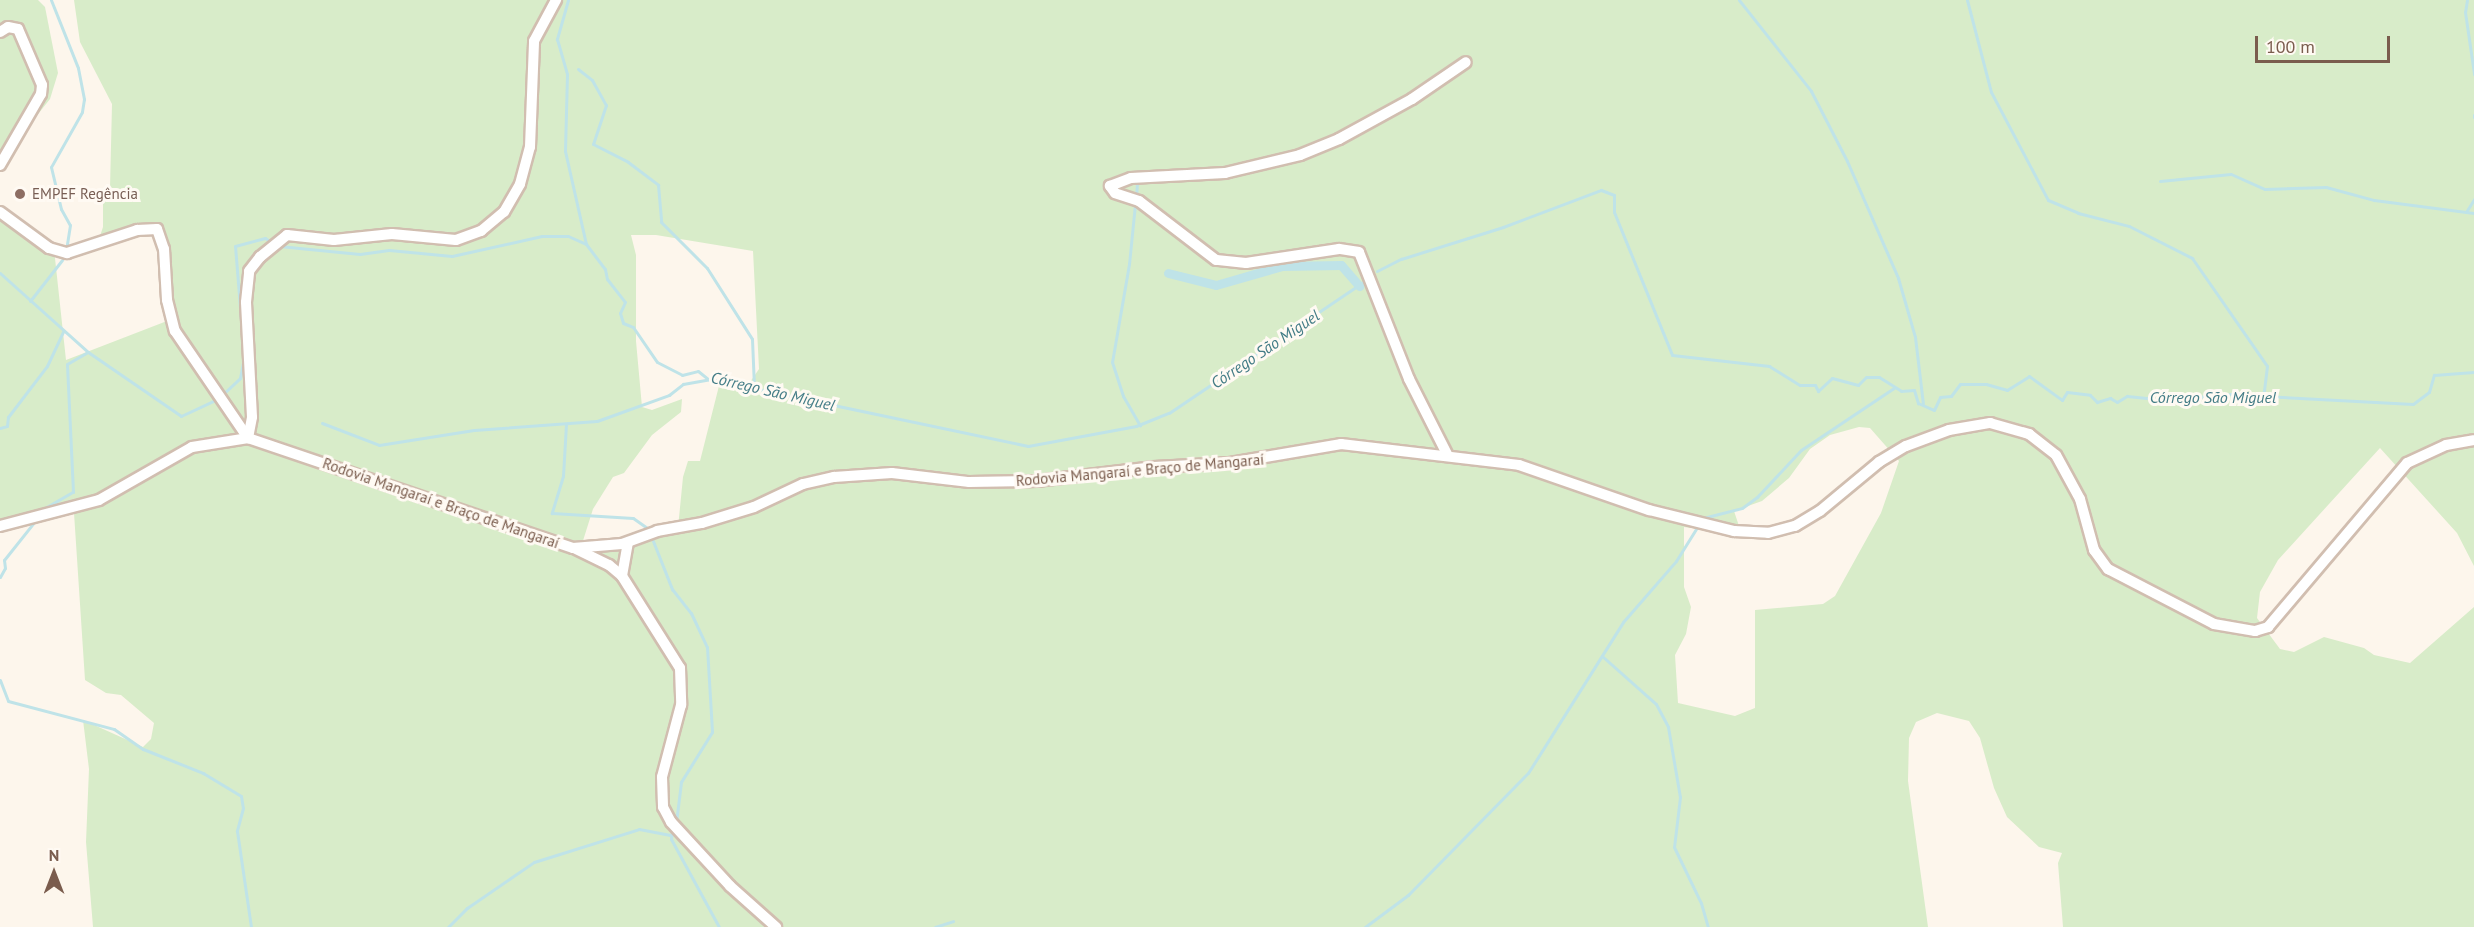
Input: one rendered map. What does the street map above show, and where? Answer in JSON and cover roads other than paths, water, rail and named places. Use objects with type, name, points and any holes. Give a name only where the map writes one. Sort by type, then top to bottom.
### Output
[{"type":"street","points":[[248,438],[252,382],[246,284],[249,271],[279,239],[288,235],[334,240],[392,234],[456,240],[482,231],[504,212],[520,184],[530,147],[534,41],[556,0]]},
{"type":"street","points":[[0,32],[8,27],[18,29],[42,85],[41,94],[0,165]]},
{"type":"street","points":[[1447,454],[1409,379],[1359,252],[1319,251],[1246,263],[1216,260],[1139,201],[1115,193],[1110,186],[1131,178],[1226,173],[1300,155],[1339,139],[1412,99],[1467,62]]},
{"type":"street","points":[[0,211],[44,244],[68,253],[137,230],[157,229],[164,249],[169,312],[175,331],[248,438]]},
{"type":"street","name":"Rodovia Mangaraí e Braço de Mangaraí","points":[[0,526],[93,502],[192,447],[248,438],[573,548],[628,543],[657,531],[719,519],[802,484],[850,475],[892,473],[969,482],[1037,481],[1135,469],[1230,464],[1341,444],[1386,452],[1447,454],[1535,469],[1649,510],[1734,531],[1768,533],[1796,526],[1820,511],[1879,462],[1906,446],[1969,425],[2009,426],[2043,442],[2067,470],[2080,499],[2088,537],[2108,569],[2214,624],[2242,631],[2268,627],[2365,515],[2396,473],[2430,451],[2474,440]]},
{"type":"street","points":[[622,576],[628,543]]},
{"type":"street","points":[[573,548],[609,565],[622,576],[676,660],[682,679],[681,705],[660,789],[663,807],[671,822],[722,878],[776,927]]},
{"type":"waterway","points":[[51,0],[78,68],[84,99],[82,112],[51,167],[61,209],[70,225],[67,245]]},
{"type":"waterway","points":[[568,0],[557,39],[567,74],[565,151],[586,244]]},
{"type":"waterway","points":[[1739,0],[1811,91],[1847,161],[1898,278],[1915,337],[1923,404]]},
{"type":"waterway","points":[[1967,0],[1991,92],[2048,200],[2078,213],[2129,226],[2192,258],[2267,366],[2263,397]]},
{"type":"waterway","points":[[2467,0],[2465,12],[2474,74]]},
{"type":"waterway","points":[[578,69],[592,80],[606,105],[593,144],[628,162],[658,185],[661,222],[707,268],[752,339],[754,387]]},
{"type":"waterway","points":[[2160,181],[2231,174],[2265,189],[2326,187],[2374,200],[2474,213]]},
{"type":"waterway","points":[[1136,197],[1137,184]]},
{"type":"waterway","name":"Córrego São Miguel","points":[[1377,271],[1401,259],[1503,227],[1601,190],[1614,195],[1614,212],[1672,355],[1769,366],[1800,385],[1815,385],[1818,391],[1832,378],[1858,385],[1866,377],[1879,377],[1901,391],[1914,390],[1918,403],[1934,410],[1940,397],[1951,396],[1960,384],[1986,384],[2007,390],[2029,376],[2062,400],[2067,392],[2090,395],[2097,402],[2110,398],[2117,402],[2127,396],[2166,400],[2231,394],[2238,399],[2246,395],[2413,404],[2429,392],[2434,375],[2474,372]]},
{"type":"waterway","points":[[2466,212],[2474,199]]},
{"type":"waterway","points":[[1135,204],[1129,264],[1112,362],[1123,396],[1140,425]]},
{"type":"waterway","name":"Córrego São Miguel","points":[[279,246],[360,254],[389,250],[452,256],[542,236],[568,236],[586,244],[605,269],[607,279],[625,302],[620,313],[623,323],[633,327],[657,362],[682,375],[698,371],[708,379]]},
{"type":"waterway","name":"Córrego São Miguel","points":[[243,345],[235,246],[265,238],[273,243]]},
{"type":"waterway","points":[[30,301],[62,260]]},
{"type":"waterway","points":[[1168,273],[1216,285],[1282,266],[1341,265],[1359,286]]},
{"type":"waterway","name":"Córrego São Miguel","points":[[0,273],[88,352],[181,416],[217,399]]},
{"type":"waterway","name":"Córrego São Miguel","points":[[322,423],[379,445],[474,430],[597,421],[669,395],[683,384],[710,379],[1028,446],[1136,426],[1169,413],[1365,281]]},
{"type":"waterway","points":[[0,428],[7,426],[8,417],[47,366],[63,331]]},
{"type":"waterway","points":[[43,509],[73,492],[67,364],[88,352]]},
{"type":"waterway","name":"Córrego São Miguel","points":[[222,395],[240,378],[244,357]]},
{"type":"waterway","points":[[1699,519],[1742,508],[1757,497],[1801,450],[1894,388]]},
{"type":"waterway","points":[[566,424],[563,476],[552,513],[633,518],[646,527]]},
{"type":"waterway","points":[[0,577],[5,568],[4,560],[35,521]]},
{"type":"waterway","points":[[1365,927],[1408,895],[1528,773],[1623,622],[1676,561],[1697,527]]},
{"type":"waterway","points":[[653,541],[672,589],[691,613],[707,647],[712,732],[681,782],[676,820]]},
{"type":"waterway","points":[[1602,656],[1656,704],[1668,727],[1680,797],[1674,847],[1701,903],[1708,927]]},
{"type":"waterway","points":[[0,680],[8,701],[114,729],[143,749],[203,773],[241,796],[243,808],[237,831],[251,927]]},
{"type":"waterway","points":[[448,927],[467,908],[534,862],[639,829],[671,835]]},
{"type":"waterway","points":[[672,831],[671,839],[719,927]]},
{"type":"waterway","points":[[935,927],[953,921]]},
{"type":"place","name":"EMPEF Regência","points":[[20,194]]}]
